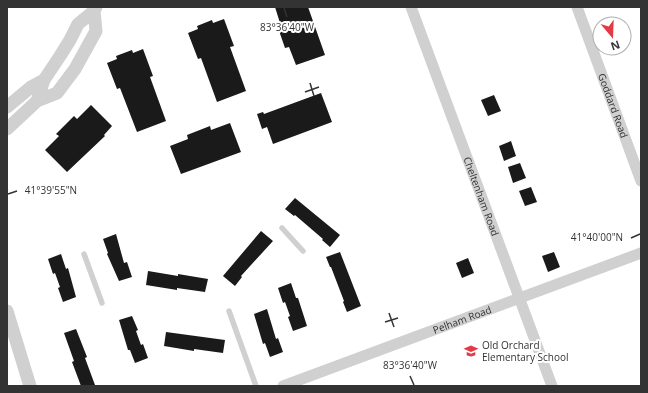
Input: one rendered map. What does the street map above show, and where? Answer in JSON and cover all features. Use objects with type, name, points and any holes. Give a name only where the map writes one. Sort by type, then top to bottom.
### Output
[{"type":"street","name":"Cheltenham Road","points":[[411,7],[552,386]]},
{"type":"street","name":"Goddard Road","points":[[577,7],[641,181]]},
{"type":"street","points":[[37,101],[44,80],[60,56],[78,24],[95,9]]},
{"type":"street","points":[[7,129],[37,101],[57,93],[75,69],[96,31],[95,9]]},
{"type":"street","points":[[7,108],[31,87],[44,80]]},
{"type":"street","name":"Pelham Road","points":[[283,386],[641,253]]},
{"type":"street","points":[[7,311],[30,386]]},
{"type":"lane","points":[[282,228],[303,251]]},
{"type":"lane","points":[[84,254],[102,304]]},
{"type":"lane","points":[[229,311],[256,386]]},
{"type":"building","points":[[275,7],[308,7],[325,55],[296,65],[289,47],[285,48],[277,25],[280,23]]},
{"type":"building","points":[[224,19],[234,46],[230,47],[246,91],[217,102],[201,58],[198,59],[188,33],[198,29],[197,26],[212,20],[213,23]]},
{"type":"building","points":[[143,49],[153,76],[150,77],[166,121],[137,132],[120,88],[117,89],[107,63],[117,59],[116,56],[132,50],[133,53]]},
{"type":"building","points":[[321,93],[332,122],[273,144],[267,127],[262,129],[257,114],[263,112],[264,114]]},
{"type":"building","points":[[494,95],[501,111],[488,116],[481,100]]},
{"type":"building","points":[[91,105],[112,126],[104,135],[105,136],[67,172],[45,150],[59,136],[56,134],[74,116],[77,119]]},
{"type":"building","points":[[230,123],[241,152],[181,174],[170,146],[188,139],[187,135],[210,126],[211,130]]},
{"type":"building","points":[[511,141],[516,156],[504,161],[499,146]]},
{"type":"building","points":[[520,163],[526,178],[513,183],[508,167]]},
{"type":"building","points":[[531,187],[537,202],[525,206],[519,191]]},
{"type":"building","points":[[295,198],[340,235],[330,247],[295,215],[294,216],[285,209]]},
{"type":"building","points":[[261,231],[273,241],[241,276],[242,277],[235,286],[223,276]]},
{"type":"building","points":[[116,234],[124,263],[127,262],[132,277],[119,281],[107,254],[108,253],[103,239]]},
{"type":"building","points":[[340,252],[361,306],[347,312],[326,257]]},
{"type":"building","points":[[554,252],[560,267],[548,272],[542,256]]},
{"type":"building","points":[[61,254],[66,269],[68,268],[76,297],[63,302],[58,288],[60,287],[55,273],[53,274],[48,259]]},
{"type":"building","points":[[468,258],[474,273],[462,278],[456,263]]},
{"type":"building","points":[[148,271],[208,279],[205,292],[177,288],[177,290],[146,285]]},
{"type":"building","points":[[291,283],[296,298],[298,298],[307,326],[293,331],[288,317],[290,316],[285,302],[283,303],[278,288]]},
{"type":"building","points":[[267,309],[276,339],[278,338],[283,352],[270,357],[265,343],[263,344],[254,314]]},
{"type":"building","points":[[132,316],[138,330],[136,331],[141,345],[143,344],[148,358],[135,363],[130,350],[128,350],[119,320]]},
{"type":"building","points":[[76,329],[87,357],[85,358],[95,385],[93,386],[81,386],[72,362],[74,361],[64,333]]},
{"type":"building","points":[[166,332],[225,340],[223,353],[194,349],[194,351],[164,346]]},
{"type":"place","name":"Old Orchard Elementary School","points":[[471,351]]}]
